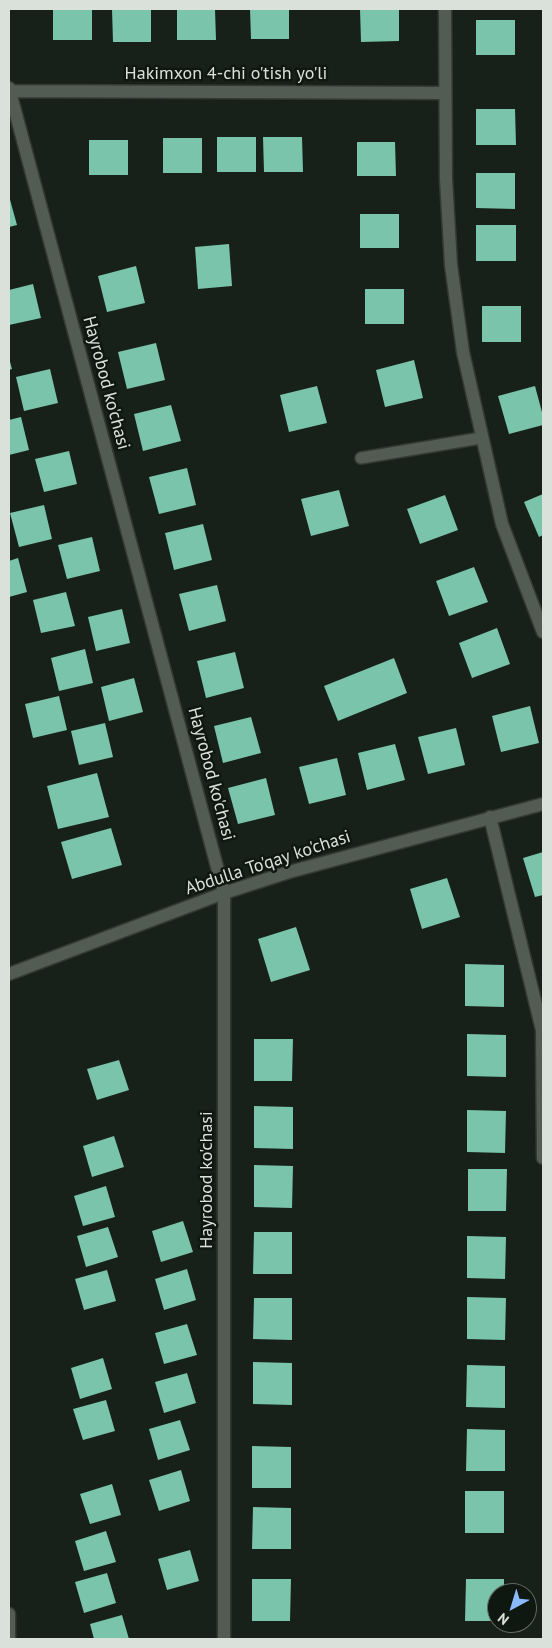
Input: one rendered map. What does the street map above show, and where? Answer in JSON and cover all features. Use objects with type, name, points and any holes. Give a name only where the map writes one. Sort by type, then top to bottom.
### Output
[{"type":"street","points":[[445,9],[444,93],[451,265],[463,352],[502,524],[543,632]]},
{"type":"street","name":"Hakimxon 4-chi o'tish yo'li","points":[[9,90],[444,93]]},
{"type":"street","name":"Hayrobod ko'chasi","points":[[9,90],[224,894],[224,1639]]},
{"type":"street","name":"Abdulla To'qay ko'chasi","points":[[9,974],[224,894],[348,855],[543,804]]},
{"type":"street","points":[[490,817],[542,1030],[543,1158]]},
{"type":"street","points":[[9,1614],[9,1639]]},
{"type":"lane","points":[[361,458],[481,438]]},
{"type":"building","points":[[53,9],[92,9],[92,40],[53,40]]},
{"type":"building","points":[[112,9],[151,9],[151,42],[113,42]]},
{"type":"building","points":[[177,9],[215,9],[216,40],[177,40]]},
{"type":"building","points":[[250,9],[289,9],[289,39],[251,39]]},
{"type":"building","points":[[360,9],[399,9],[399,41],[361,42]]},
{"type":"building","points":[[476,20],[515,20],[515,55],[476,55]]},
{"type":"building","points":[[476,109],[515,109],[516,145],[476,145]]},
{"type":"building","points":[[217,137],[256,137],[256,172],[217,172]]},
{"type":"building","points":[[263,137],[302,137],[303,172],[264,172]]},
{"type":"building","points":[[163,138],[202,138],[202,173],[163,173]]},
{"type":"building","points":[[89,140],[128,140],[128,175],[89,175]]},
{"type":"building","points":[[357,142],[395,142],[396,176],[357,176]]},
{"type":"building","points":[[476,173],[515,173],[515,209],[476,208]]},
{"type":"building","points":[[9,196],[17,225],[9,227]]},
{"type":"building","points":[[360,214],[399,214],[399,248],[360,248]]},
{"type":"building","points":[[476,225],[516,225],[516,261],[476,261]]},
{"type":"building","points":[[229,244],[232,286],[198,289],[195,247]]},
{"type":"building","points":[[136,266],[145,303],[107,312],[98,276]]},
{"type":"building","points":[[33,284],[41,318],[9,325],[9,290]]},
{"type":"building","points":[[365,289],[404,289],[404,324],[365,324]]},
{"type":"building","points":[[482,306],[521,306],[521,342],[482,342]]},
{"type":"building","points":[[156,343],[165,380],[127,389],[118,352]]},
{"type":"building","points":[[9,358],[12,369],[9,370]]},
{"type":"building","points":[[414,360],[423,398],[385,407],[376,370]]},
{"type":"building","points":[[50,369],[58,403],[24,411],[16,377]]},
{"type":"building","points":[[317,386],[327,423],[289,432],[280,395]]},
{"type":"building","points":[[535,386],[543,416],[543,425],[509,434],[498,396]]},
{"type":"building","points":[[171,405],[181,441],[143,451],[134,414]]},
{"type":"building","points":[[21,417],[29,450],[9,455],[9,420]]},
{"type":"building","points":[[69,451],[77,484],[44,492],[35,459]]},
{"type":"building","points":[[187,468],[196,505],[159,514],[149,477]]},
{"type":"building","points":[[339,490],[349,526],[311,536],[301,499]]},
{"type":"building","points":[[543,494],[543,535],[539,537],[524,502]]},
{"type":"building","points":[[445,495],[458,530],[420,544],[407,509]]},
{"type":"building","points":[[44,505],[52,539],[19,547],[10,513]]},
{"type":"building","points":[[203,524],[212,560],[174,570],[165,533]]},
{"type":"building","points":[[92,537],[100,571],[67,579],[58,545]]},
{"type":"building","points":[[18,558],[27,592],[9,597],[9,561]]},
{"type":"building","points":[[474,567],[488,602],[449,616],[436,581]]},
{"type":"building","points":[[217,585],[226,621],[189,631],[179,594]]},
{"type":"building","points":[[66,592],[75,626],[41,633],[33,600]]},
{"type":"building","points":[[122,609],[130,643],[96,651],[88,617]]},
{"type":"building","points":[[497,628],[510,664],[472,678],[459,643]]},
{"type":"building","points":[[85,649],[93,683],[59,691],[51,658]]},
{"type":"building","points":[[235,652],[244,688],[206,698],[197,661]]},
{"type":"building","points":[[394,658],[407,693],[338,721],[324,686]]},
{"type":"building","points":[[134,678],[143,712],[109,721],[101,687]]},
{"type":"building","points":[[59,696],[67,730],[33,738],[25,704]]},
{"type":"building","points":[[530,706],[539,743],[501,752],[492,716]]},
{"type":"building","points":[[251,717],[261,753],[223,763],[214,726]]},
{"type":"building","points":[[105,723],[113,757],[79,765],[71,731]]},
{"type":"building","points":[[456,728],[465,765],[428,774],[418,737]]},
{"type":"building","points":[[395,744],[405,780],[367,790],[358,753]]},
{"type":"building","points":[[337,758],[346,795],[309,804],[299,767]]},
{"type":"building","points":[[97,773],[109,817],[58,829],[47,786]]},
{"type":"building","points":[[266,778],[275,815],[238,824],[228,788]]},
{"type":"building","points":[[111,828],[122,865],[72,879],[61,842]]},
{"type":"building","points":[[543,852],[543,895],[535,897],[523,858]]},
{"type":"building","points":[[447,878],[460,917],[422,929],[410,889]]},
{"type":"building","points":[[296,927],[310,970],[271,982],[258,939]]},
{"type":"building","points":[[465,964],[504,965],[504,1007],[465,1006]]},
{"type":"building","points":[[467,1034],[506,1035],[506,1077],[467,1076]]},
{"type":"building","points":[[254,1039],[293,1039],[292,1081],[254,1081]]},
{"type":"building","points":[[119,1060],[129,1090],[97,1100],[87,1069]]},
{"type":"building","points":[[254,1106],[293,1107],[293,1149],[254,1148]]},
{"type":"building","points":[[467,1110],[506,1111],[505,1153],[467,1152]]},
{"type":"building","points":[[114,1136],[124,1167],[92,1177],[83,1146]]},
{"type":"building","points":[[254,1165],[293,1166],[292,1208],[254,1207]]},
{"type":"building","points":[[468,1169],[507,1169],[506,1211],[468,1211]]},
{"type":"building","points":[[106,1186],[115,1217],[83,1226],[74,1196]]},
{"type":"building","points":[[183,1221],[193,1252],[161,1262],[152,1231]]},
{"type":"building","points":[[108,1227],[118,1257],[86,1267],[77,1236]]},
{"type":"building","points":[[254,1232],[292,1232],[292,1274],[253,1274]]},
{"type":"building","points":[[467,1236],[506,1237],[505,1279],[467,1278]]},
{"type":"building","points":[[187,1269],[196,1300],[164,1310],[155,1279]]},
{"type":"building","points":[[107,1270],[116,1301],[84,1310],[75,1279]]},
{"type":"building","points":[[467,1297],[506,1298],[505,1340],[467,1339]]},
{"type":"building","points":[[254,1298],[292,1298],[292,1340],[253,1339]]},
{"type":"building","points":[[187,1324],[197,1355],[164,1364],[155,1333]]},
{"type":"building","points":[[103,1358],[112,1389],[80,1399],[71,1368]]},
{"type":"building","points":[[253,1362],[292,1363],[292,1405],[253,1404]]},
{"type":"building","points":[[467,1365],[505,1366],[505,1408],[466,1407]]},
{"type":"building","points":[[187,1373],[196,1403],[164,1413],[155,1382]]},
{"type":"building","points":[[106,1400],[115,1431],[83,1440],[73,1409]]},
{"type":"building","points":[[180,1420],[190,1450],[158,1460],[149,1429]]},
{"type":"building","points":[[467,1429],[505,1430],[505,1471],[466,1471]]},
{"type":"building","points":[[252,1446],[291,1447],[291,1488],[252,1488]]},
{"type":"building","points":[[181,1470],[190,1501],[159,1511],[149,1480]]},
{"type":"building","points":[[112,1484],[121,1515],[90,1524],[80,1494]]},
{"type":"building","points":[[465,1491],[504,1491],[504,1533],[465,1533]]},
{"type":"building","points":[[253,1507],[291,1508],[291,1549],[252,1549]]},
{"type":"building","points":[[106,1531],[116,1562],[84,1571],[75,1541]]},
{"type":"building","points":[[190,1550],[199,1581],[167,1590],[158,1559]]},
{"type":"building","points":[[107,1573],[116,1603],[84,1613],[75,1582]]},
{"type":"building","points":[[252,1579],[291,1579],[290,1621],[252,1621]]},
{"type":"building","points":[[466,1579],[504,1579],[504,1583],[487,1583],[487,1621],[465,1621]]},
{"type":"building","points":[[122,1615],[129,1639],[94,1639],[90,1624]]}]
